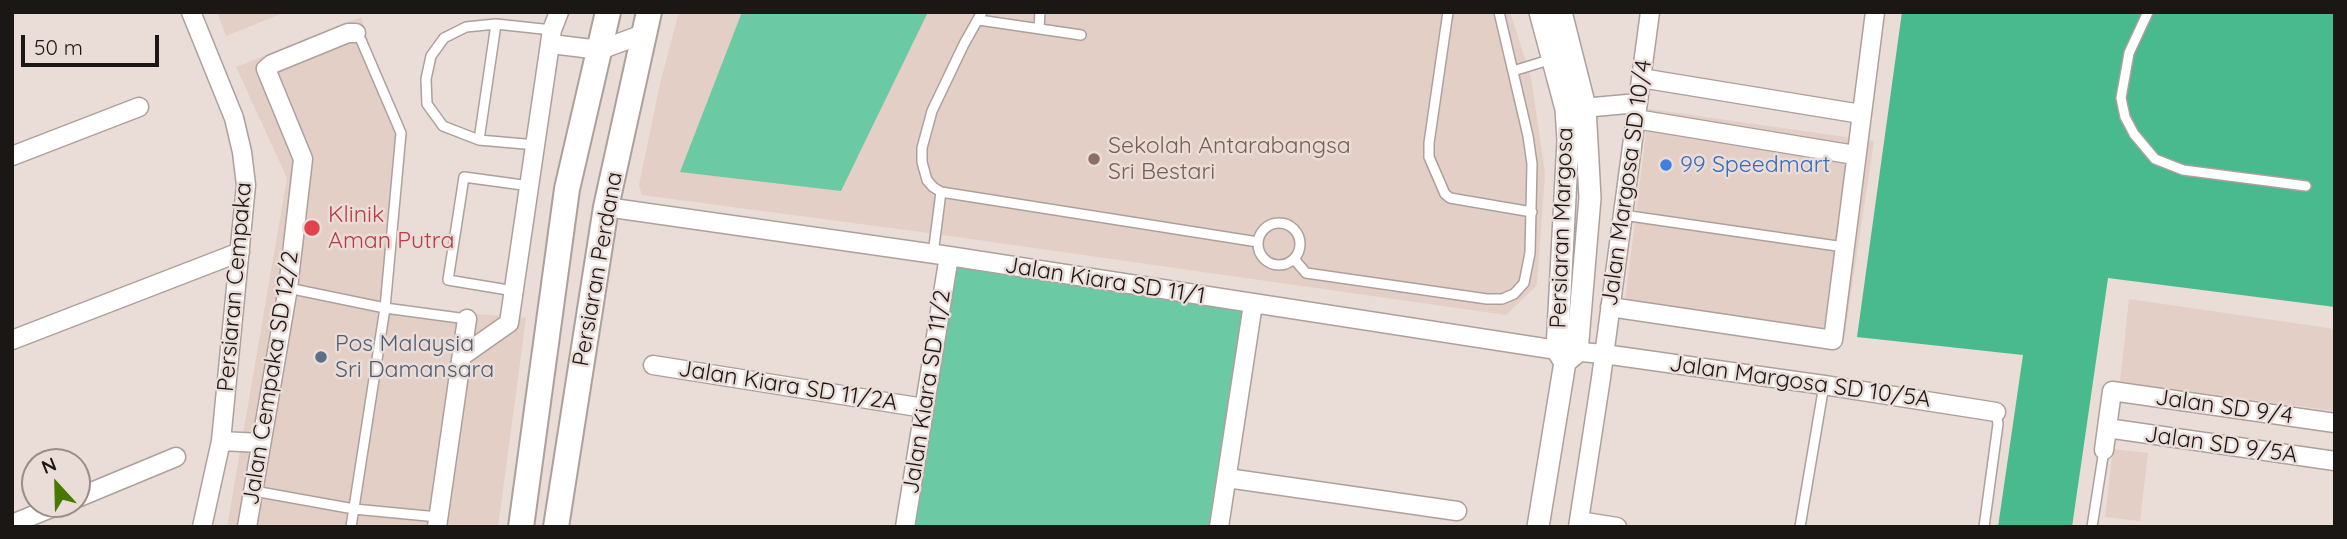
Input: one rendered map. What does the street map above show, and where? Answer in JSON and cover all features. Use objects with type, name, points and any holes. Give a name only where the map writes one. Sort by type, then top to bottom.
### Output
[{"type":"main road","name":"Persiaran Perdana","points":[[521,527],[567,188],[608,12]]},
{"type":"main road","name":"Persiaran Perdana","points":[[556,527],[606,207],[646,23]]},
{"type":"street","name":"Persiaran Cempaka","points":[[191,12],[234,118],[246,185],[221,441],[202,527]]},
{"type":"street","points":[[463,356],[509,323],[551,37],[559,12]]},
{"type":"street","name":"Persiaran Margosa","points":[[1540,12],[1553,58],[1575,108]]},
{"type":"street","name":"Persiaran Margosa","points":[[1538,527],[1590,198],[1561,12]]},
{"type":"street","name":"Jalan Margosa SD 10/4","points":[[1579,524],[1650,12]]},
{"type":"street","points":[[1610,307],[1833,340],[1875,12]]},
{"type":"street","points":[[551,37],[600,50],[646,23]]},
{"type":"street","name":"Jalan Cempaka SD 12/2","points":[[247,527],[288,288],[303,159],[266,69],[272,64],[335,38],[356,33]]},
{"type":"street","points":[[1641,78],[1861,114]]},
{"type":"street","points":[[12,156],[139,107]]},
{"type":"street","points":[[1575,108],[1637,111],[1855,155]]},
{"type":"street","name":"Jalan Kiara SD 11/1","points":[[606,207],[941,255],[1567,355],[1604,354]]},
{"type":"street","points":[[12,340],[240,252]]},
{"type":"street","name":"Jalan Kiara SD 11/2","points":[[905,527],[924,408],[941,255]]},
{"type":"street","points":[[1219,527],[1254,304]]},
{"type":"street","points":[[438,522],[467,319]]},
{"type":"street","name":"Jalan Margosa SD 10/5A","points":[[1604,354],[1996,412]]},
{"type":"street","name":"Jalan Kiara SD 11/2A","points":[[653,365],[924,408]]},
{"type":"street","name":"Jalan SD 9/4","points":[[2107,428],[2112,391],[2335,423]]},
{"type":"street","points":[[2104,450],[2107,428]]},
{"type":"street","name":"Jalan SD 9/5A","points":[[2107,428],[2335,461]]},
{"type":"street","points":[[221,441],[261,443]]},
{"type":"street","points":[[91,492],[176,457]]},
{"type":"street","points":[[1227,478],[1457,511]]},
{"type":"street","points":[[1579,524],[1617,527]]},
{"type":"lane","points":[[1039,29],[1040,12]]},
{"type":"lane","points":[[1448,12],[1429,157],[1450,198],[1532,212]]},
{"type":"lane","points":[[1294,259],[1306,273],[1462,297],[1503,299],[1514,294],[1524,283],[1530,253],[1531,150],[1500,12]]},
{"type":"lane","points":[[2148,12],[2129,53],[2122,98],[2126,117],[2134,134],[2155,159],[2183,170],[2306,186]]},
{"type":"lane","points":[[1081,35],[981,16],[964,44],[932,111],[924,139],[923,171],[927,180],[941,192],[1258,242]]},
{"type":"lane","points":[[479,140],[496,24]]},
{"type":"lane","points":[[536,145],[479,140],[443,126],[427,104],[426,79],[431,56],[444,38],[466,27],[496,24],[551,37]]},
{"type":"lane","points":[[351,527],[385,308],[401,133],[362,40],[356,33]]},
{"type":"lane","points":[[1513,71],[1553,58]]},
{"type":"lane","points":[[514,291],[448,281],[464,177],[530,186]]},
{"type":"lane","points":[[941,192],[941,255]]},
{"type":"lane","points":[[1623,215],[1844,247]]},
{"type":"lane","points":[[1286,223],[1300,239],[1301,246],[1294,259],[1281,265],[1262,256],[1258,242],[1260,235],[1271,225],[1286,223]]},
{"type":"lane","points":[[288,288],[385,308],[467,319]]},
{"type":"lane","points":[[1800,527],[1824,385]]},
{"type":"lane","points":[[1984,527],[1998,424],[1996,412]]},
{"type":"lane","points":[[2092,527],[2104,450]]},
{"type":"lane","points":[[254,491],[438,522]]},
{"type":"shaded area","points":[[217,12],[286,12],[226,36]]},
{"type":"shaded area","name":"Sekolah Antarabangsa Sri Bestari","points":[[679,12],[1510,12],[1531,77],[1545,173],[1537,285],[1506,315],[642,195],[639,185],[660,84]]},
{"type":"shaded area","points":[[361,17],[400,144],[381,306],[526,318],[498,527],[227,527],[287,178],[236,67]]},
{"type":"shaded area","points":[[1649,109],[1874,141],[1844,340],[1625,302]]},
{"type":"shaded area","points":[[2129,299],[2335,329],[2335,411],[2120,382]]},
{"type":"shaded area","points":[[2113,449],[2148,453],[2140,521],[2105,517]]},
{"type":"green space","points":[[742,12],[928,12],[841,191],[680,172]]},
{"type":"green space","points":[[1902,12],[2335,12],[2335,307],[2108,278],[2072,527],[1998,527],[2023,355],[1857,337]]},
{"type":"green space","points":[[952,264],[1247,310],[1213,527],[910,527]]},
{"type":"place","name":"Sekolah Antarabangsa Sri Bestari","points":[[1094,159]]},
{"type":"place","name":"99 Speedmart","points":[[1666,165]]},
{"type":"place","name":"Klinik Aman Putra","points":[[312,228]]},
{"type":"place","name":"Pos Malaysia Sri Damansara","points":[[321,357]]}]
